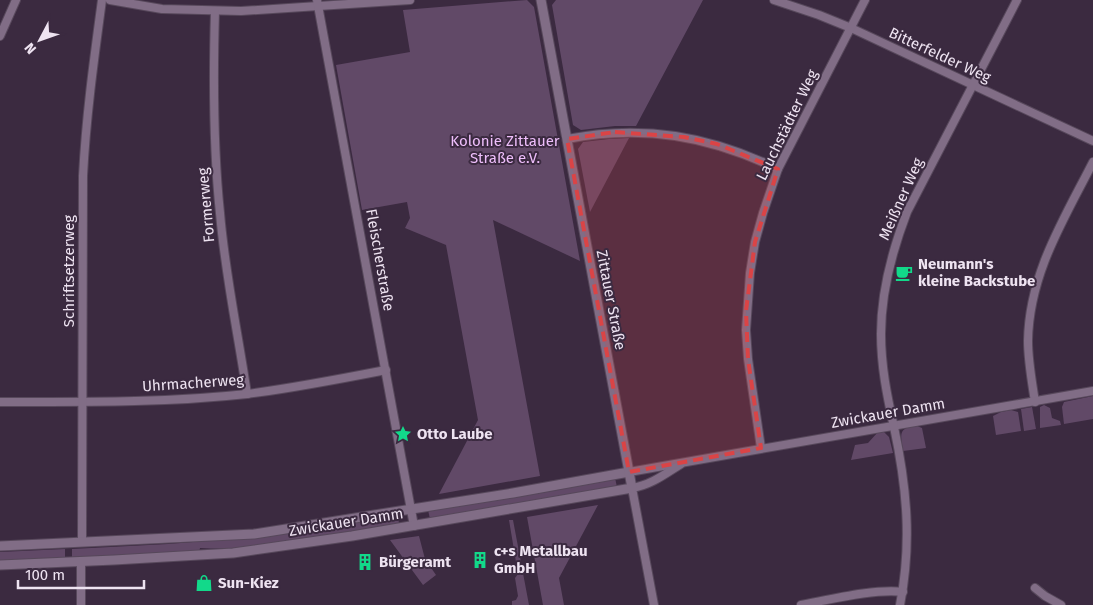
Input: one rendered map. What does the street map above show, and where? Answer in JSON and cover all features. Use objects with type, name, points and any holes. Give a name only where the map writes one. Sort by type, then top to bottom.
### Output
[{"type":"street","points":[[0,36],[16,0]]},
{"type":"street","name":"Schriftsetzerweg","points":[[82,542],[83,176],[91,75],[102,0]]},
{"type":"street","points":[[110,0],[162,9],[215,11],[240,11],[318,3],[410,0]]},
{"type":"street","points":[[162,9],[163,0]]},
{"type":"street","name":"Zittauer Straße","points":[[541,0],[654,605]]},
{"type":"street","name":"Bitterfelder Weg","points":[[774,0],[819,14],[851,28],[1093,141]]},
{"type":"street","name":"Lauchstädter Weg","points":[[761,448],[748,359],[746,311],[755,242],[778,170],[865,0]]},
{"type":"street","name":"Meißner Weg","points":[[900,605],[907,563],[908,529],[904,488],[894,425],[884,379],[881,333],[884,291],[895,243],[907,212],[1017,0]]},
{"type":"street","name":"Fleischerstraße","points":[[318,3],[414,526]]},
{"type":"street","name":"Formerweg","points":[[215,11],[214,97],[219,205],[230,291],[247,394]]},
{"type":"street","points":[[567,139],[615,132],[684,137],[717,144],[755,158],[778,170]]},
{"type":"street","points":[[1035,402],[1028,342],[1031,309],[1037,279],[1048,251],[1093,162]]},
{"type":"street","name":"Uhrmacherweg","points":[[0,402],[144,401],[247,394],[386,370]]},
{"type":"street","name":"Zwickauer Damm","points":[[0,546],[254,534],[411,509],[1093,392]]},
{"type":"street","name":"Zwickauer Damm","points":[[0,565],[233,553],[414,526],[646,486],[687,461]]},
{"type":"street","points":[[81,562],[81,605]]},
{"type":"street","points":[[1035,588],[1061,605]]},
{"type":"street","points":[[801,605],[878,592],[903,592]]},
{"type":"highlighted area","points":[[615,132],[684,137],[717,144],[778,169],[755,242],[746,311],[748,359],[761,448],[629,472],[567,139]]},
{"type":"green space","points":[[527,0],[534,7],[580,261],[493,220],[540,476],[439,494],[478,420],[446,245],[405,228],[410,218],[407,202],[362,210],[336,65],[410,52],[403,10]]},
{"type":"green space","name":"Kolonie Zittauer Straße e.V.","points":[[556,0],[703,0],[636,126],[615,126],[581,130],[573,125],[552,5]]},
{"type":"green space","name":"Kolonie Zittauer Straße e.V.","points":[[629,138],[590,212],[578,149],[583,142]]},
{"type":"green space","points":[[1093,396],[1093,419],[1064,424],[1062,407],[1064,402]]},
{"type":"green space","points":[[1044,405],[1050,408],[1052,418],[1060,421],[1061,425],[1040,428],[1040,407]]},
{"type":"green space","points":[[1032,407],[1036,429],[1024,431],[1021,409]]},
{"type":"green space","points":[[1011,410],[1018,412],[1021,431],[996,435],[993,416]]},
{"type":"green space","points":[[917,426],[922,428],[926,448],[903,451],[903,430]]},
{"type":"green space","points":[[883,431],[889,437],[893,453],[851,460],[855,445],[868,443],[878,432]]},
{"type":"green space","points":[[615,478],[617,487],[430,519],[428,510]]},
{"type":"green space","points":[[598,505],[559,578],[564,605],[543,605],[527,517]]},
{"type":"green space","points":[[398,516],[399,524],[275,545],[225,549],[200,548],[199,552],[72,557],[72,549],[255,537]]},
{"type":"green space","points":[[509,520],[513,520],[529,605],[512,605],[512,601],[516,600],[518,596],[515,578],[518,574]]},
{"type":"green space","points":[[419,536],[425,559],[436,575],[423,585],[390,540]]},
{"type":"green space","points":[[65,549],[65,558],[0,561],[0,552]]},
{"type":"place","name":"Neumann's kleine Backstube","points":[[904,273]]},
{"type":"place","name":"Otto Laube","points":[[403,434]]},
{"type":"place","name":"c+s Metallbau GmbH","points":[[480,560]]},
{"type":"place","name":"Bürgeramt","points":[[365,562]]},
{"type":"place","name":"Sun-Kiez","points":[[204,583]]}]
